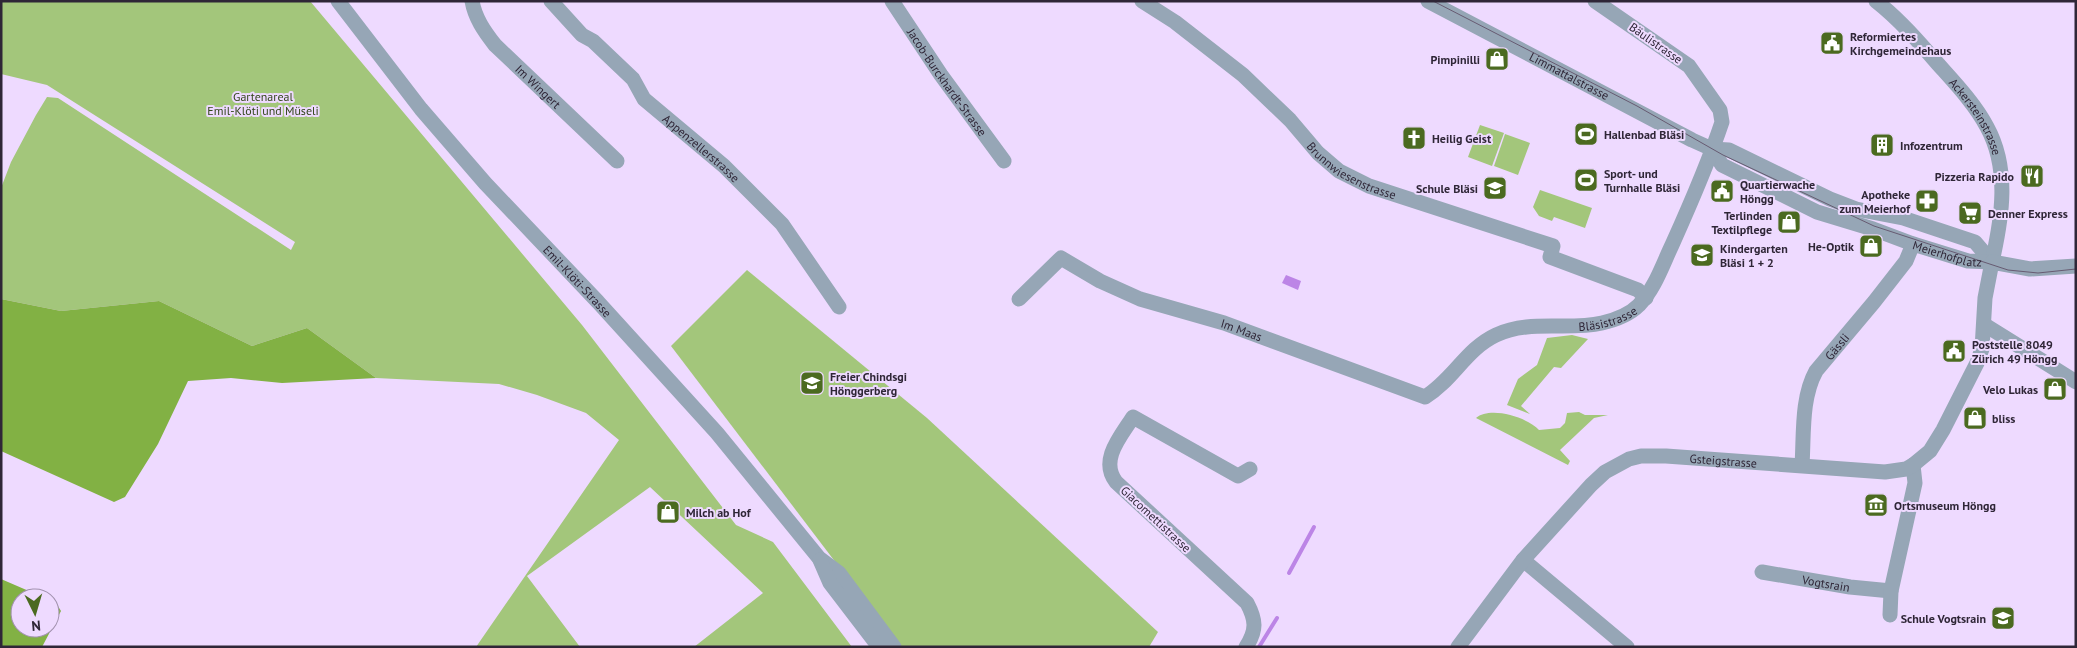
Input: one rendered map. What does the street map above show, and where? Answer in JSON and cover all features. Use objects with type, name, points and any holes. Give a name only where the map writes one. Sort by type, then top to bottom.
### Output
[{"type":"street","name":"Emil-Klöti-Strasse","points":[[338,1],[427,116],[485,183],[598,302],[717,433],[819,558],[839,573],[894,647]]},
{"type":"street","name":"Im Wingert","points":[[472,1],[474,13],[495,45],[617,161]]},
{"type":"street","name":"Appenzellerstrasse","points":[[551,1],[582,35],[593,41],[633,79],[644,99],[724,166],[782,224],[839,308]]},
{"type":"street","name":"Jacob-Burckhardt-Strasse","points":[[892,1],[941,75],[1004,161]]},
{"type":"street","name":"Brunnwiesenstrasse","points":[[1142,1],[1175,22],[1243,75],[1270,101],[1329,165],[1350,178],[1553,246],[1550,257],[1638,290],[1646,298]]},
{"type":"street","name":"Limmattalstrasse","points":[[1428,1],[1712,149],[1729,150],[1825,197],[1853,215]]},
{"type":"street","name":"Bäulistrasse","points":[[1595,1],[1689,66],[1720,110],[1722,122],[1712,149]]},
{"type":"street","name":"Ackersteinstrasse","points":[[1876,1],[1942,69],[1979,114],[1988,128],[1998,155],[2003,198],[1985,298],[1984,325]]},
{"type":"street","name":"Bläsistrasse","points":[[1425,397],[1437,389],[1462,360],[1484,341],[1497,334],[1528,326],[1600,324],[1625,315],[1637,307],[1646,298],[1656,281],[1712,149]]},
{"type":"street","name":"Meierhofplatz","points":[[1853,215],[1903,218],[1975,242],[1992,262]]},
{"type":"street","name":"Meierhofplatz","points":[[1853,215],[1913,244],[1968,261],[1992,262]]},
{"type":"street","name":"Gässli","points":[[1802,465],[1807,392],[1811,379],[1906,261],[1913,244]]},
{"type":"street","name":"Im Maas","points":[[1019,299],[1062,258],[1100,281],[1140,299],[1224,323],[1425,397]]},
{"type":"street","points":[[1992,262],[2027,269],[2076,266]]},
{"type":"street","points":[[1984,325],[2076,382]]},
{"type":"street","name":"Gsteigstrasse","points":[[1458,647],[1523,560],[1591,485],[1605,472],[1629,459],[1641,456],[1666,456],[1885,472],[1906,469],[1913,465],[1930,451],[1943,430],[1977,363],[1982,349],[1984,325]]},
{"type":"street","name":"Giacomettistrasse","points":[[1246,647],[1253,636],[1254,628],[1252,612],[1247,602],[1116,482],[1109,469],[1109,462],[1111,455],[1133,417],[1238,476],[1250,469]]},
{"type":"street","points":[[1890,615],[1891,591],[1900,544],[1914,492],[1916,474],[1913,465]]},
{"type":"street","name":"Emil-Klöti-Strasse","points":[[819,558],[830,583],[879,647]]},
{"type":"street","points":[[1523,560],[1627,647]]},
{"type":"street","name":"Vogtsrain","points":[[1762,572],[1891,591]]},
{"type":"green space","name":"Gartenareal Emil-Klöti und Müseli","points":[[1,1],[310,1],[582,325],[736,525],[773,542],[852,647],[694,647],[763,593],[650,487],[527,576],[580,647],[476,647],[619,440],[586,413],[537,395],[499,384],[376,378],[307,328],[252,346],[159,301],[61,311],[1,299],[1,188],[11,162],[47,97],[58,98],[291,250],[295,242],[47,85],[1,74]]},
{"type":"green space","points":[[1480,125],[1504,133],[1492,166],[1468,157]]},
{"type":"green space","points":[[1505,134],[1530,143],[1518,175],[1494,166]]},
{"type":"green space","points":[[1540,190],[1592,208],[1585,228],[1554,217],[1552,221],[1539,216],[1533,207]]},
{"type":"green space","points":[[747,270],[927,418],[1158,632],[1149,647],[900,647],[671,346]]},
{"type":"green space","points":[[1,299],[61,311],[159,301],[252,346],[307,328],[376,378],[282,383],[231,378],[188,381],[158,444],[125,497],[114,502],[1,451]]},
{"type":"green space","points":[[1572,335],[1588,339],[1561,368],[1554,367],[1521,406],[1530,414],[1507,405],[1518,379],[1537,365],[1547,338]]},
{"type":"green space","points":[[1579,412],[1585,415],[1608,415],[1594,418],[1560,450],[1570,461],[1568,465],[1476,418],[1490,413],[1499,413],[1517,417],[1539,430],[1560,428],[1565,423],[1567,413]]},
{"type":"green space","points":[[1,579],[22,588],[10,588],[10,638],[47,638],[42,647],[1,647]]},
{"type":"shaded area","points":[[1286,275],[1301,281],[1298,290],[1282,283]]},
{"type":"waterway","points":[[1289,573],[1314,527]]},
{"type":"waterway","points":[[1259,647],[1277,618]]},
{"type":"tram line","points":[[1433,1],[1637,106],[1723,155],[1874,226],[2008,270],[2038,273],[2076,269]]},
{"type":"place","name":"Reformiertes Kirchgemeindehaus","points":[[1832,43]]},
{"type":"place","name":"Pimpinilli","points":[[1497,59]]},
{"type":"place","name":"Hallenbad Bläsi","points":[[1586,134]]},
{"type":"place","name":"Heilig Geist","points":[[1414,138]]},
{"type":"place","name":"Infozentrum","points":[[1882,145]]},
{"type":"place","name":"Pizzeria Rapido","points":[[2032,176]]},
{"type":"place","name":"Sport- und Turnhalle Bläsi","points":[[1586,180]]},
{"type":"place","name":"Schule Bläsi","points":[[1495,188]]},
{"type":"place","name":"Quartierwache Höngg","points":[[1722,191]]},
{"type":"place","name":"Apotheke zum Meierhof","points":[[1927,201]]},
{"type":"place","name":"Denner Express","points":[[1970,213]]},
{"type":"place","name":"Terlinden Textilpflege","points":[[1789,222]]},
{"type":"place","name":"He-Optik","points":[[1871,246]]},
{"type":"place","name":"Kindergarten Bläsi 1 + 2","points":[[1702,255]]},
{"type":"place","name":"Poststelle 8049 Zürich 49 Höngg","points":[[1954,351]]},
{"type":"place","name":"Freier Chindsgi Hönggerberg","points":[[812,383]]},
{"type":"place","name":"Velo Lukas","points":[[2055,389]]},
{"type":"place","name":"bliss","points":[[1975,418]]},
{"type":"place","name":"Ortsmuseum Höngg","points":[[1876,505]]},
{"type":"place","name":"Milch ab Hof","points":[[668,512]]},
{"type":"place","name":"Schule Vogtsrain","points":[[2003,618]]}]
